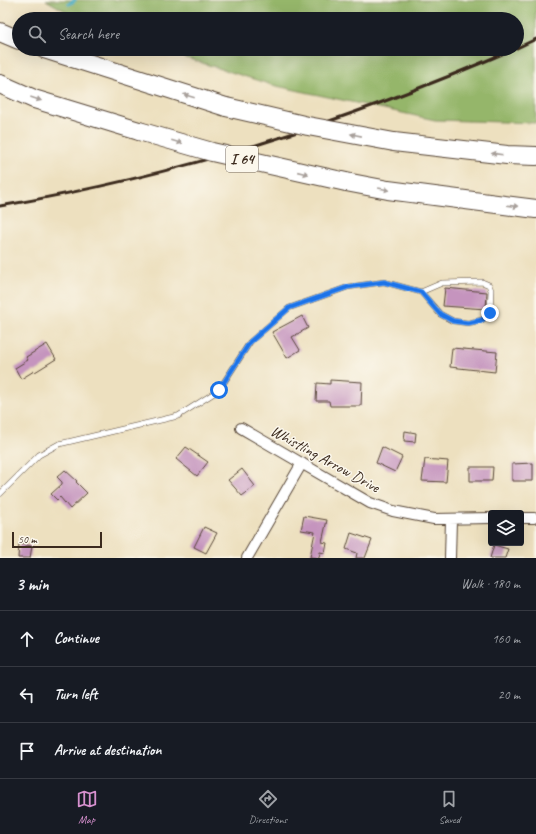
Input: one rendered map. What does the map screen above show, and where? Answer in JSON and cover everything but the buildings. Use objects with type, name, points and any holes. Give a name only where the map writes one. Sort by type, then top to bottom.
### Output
[{"type":"highway","points":[[0,32],[12,37]]},
{"type":"highway","points":[[66,56],[226,107],[308,126],[394,142],[507,155],[536,156]]},
{"type":"highway","name":"I 64","points":[[0,84],[34,99],[212,152],[388,190],[536,209]]},
{"type":"street","name":"Whistling Arrow Drive","points":[[241,428],[370,503],[393,510],[434,519],[488,518]]},
{"type":"street","points":[[247,558],[302,463]]},
{"type":"street","points":[[450,558],[451,518]]},
{"type":"street","points":[[524,518],[534,518]]},
{"type":"lane","points":[[0,494],[39,455],[59,444],[178,416],[207,398],[219,390],[250,342],[289,308],[348,287],[384,282],[421,292],[440,314],[453,321],[468,323],[482,320],[490,313],[491,290],[489,285],[482,282],[442,283],[421,292]]},
{"type":"green space","points":[[46,0],[536,0],[536,123],[435,120],[272,85],[180,56],[524,56],[524,12],[67,12]]},
{"type":"waterway","points":[[69,4],[75,0]]},
{"type":"railway","points":[[524,45],[536,39]]},
{"type":"railway","points":[[0,206],[133,179],[262,143],[325,123],[388,100],[497,56]]},
{"type":"route","points":[[219,390],[250,342],[289,308],[348,287],[384,282],[421,292],[440,314],[453,321],[468,323],[482,320],[490,313]]}]
